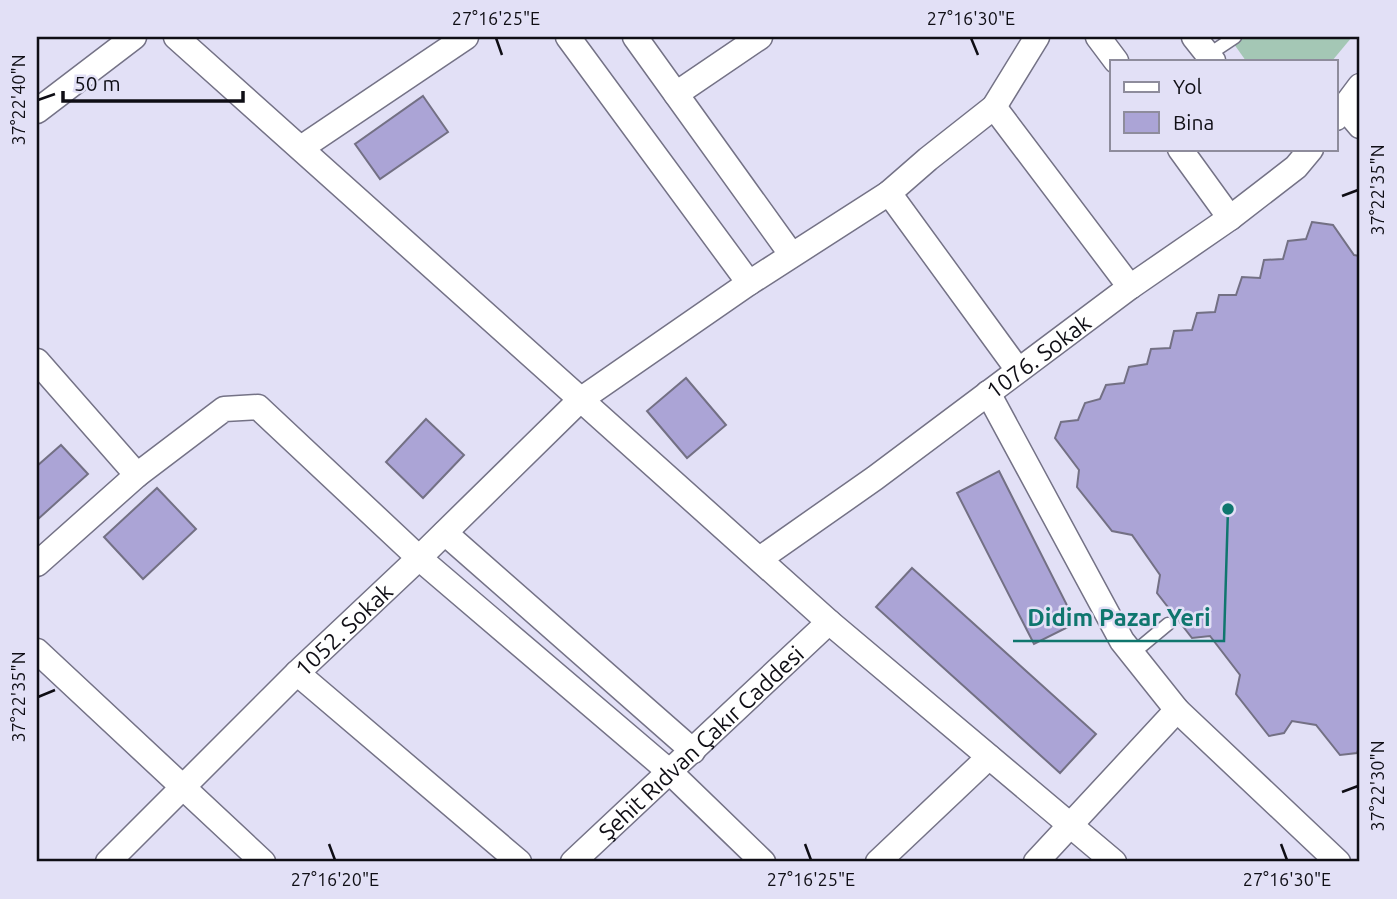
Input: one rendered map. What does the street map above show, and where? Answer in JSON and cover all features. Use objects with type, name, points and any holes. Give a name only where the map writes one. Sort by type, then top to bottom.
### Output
[{"type":"street","points":[[37,111],[134,37]]},
{"type":"street","points":[[176,37],[830,622],[1114,862]]},
{"type":"street","points":[[301,148],[466,37]]},
{"type":"street","points":[[568,37],[749,283]]},
{"type":"street","points":[[635,37],[791,254]]},
{"type":"street","points":[[676,94],[760,37]]},
{"type":"street","points":[[1037,37],[994,107],[1130,287]]},
{"type":"street","points":[[1098,37],[1115,60]]},
{"type":"street","points":[[1360,86],[1340,112],[1360,126]]},
{"type":"street","name":"1052. Sokak","points":[[108,862],[297,673],[580,400],[791,254],[889,193],[994,107]]},
{"type":"street","points":[[1181,150],[1230,218]]},
{"type":"street","name":"1076. Sokak","points":[[761,558],[875,478],[1130,287],[1230,218],[1296,155]]},
{"type":"street","points":[[889,193],[1018,370]]},
{"type":"street","points":[[37,361],[137,475]]},
{"type":"street","points":[[988,393],[1122,641],[1177,710],[1338,862]]},
{"type":"street","points":[[37,564],[137,475],[224,409],[258,407],[419,558],[671,773],[763,862]]},
{"type":"street","points":[[444,533],[693,751]]},
{"type":"street","name":"Şehit Rıdvan Çakır Caddesi","points":[[573,862],[830,622]]},
{"type":"street","points":[[37,651],[263,862]]},
{"type":"street","points":[[297,673],[519,862]]},
{"type":"street","points":[[1036,862],[1177,710]]},
{"type":"street","points":[[878,862],[989,757]]},
{"type":"lane","points":[[1205,51],[1235,37]]},
{"type":"lane","points":[[1132,654],[1168,624]]},
{"type":"green space","points":[[1229,37],[1352,37],[1333,60],[1245,60]]},
{"type":"building","points":[[423,96],[448,132],[380,179],[355,144]]},
{"type":"building","points":[[1312,222],[1333,225],[1354,255],[1360,256],[1360,745],[1357,753],[1340,755],[1316,725],[1292,721],[1284,733],[1269,736],[1236,694],[1240,675],[1210,636],[1192,638],[1157,593],[1160,575],[1132,535],[1112,531],[1077,487],[1079,470],[1055,438],[1061,422],[1078,420],[1085,403],[1100,399],[1106,385],[1124,383],[1129,367],[1147,364],[1151,349],[1170,348],[1174,331],[1192,330],[1197,313],[1215,312],[1219,295],[1236,295],[1242,277],[1260,278],[1264,260],[1283,259],[1288,241],[1306,239]]},
{"type":"building","points":[[686,378],[726,425],[687,458],[647,411]]},
{"type":"building","points":[[426,419],[464,455],[423,498],[386,462]]},
{"type":"building","points":[[61,445],[88,474],[37,520],[37,466]]},
{"type":"building","points":[[999,471],[1076,623],[1034,644],[957,493]]},
{"type":"building","points":[[157,488],[196,529],[143,579],[104,537]]},
{"type":"building","points":[[912,568],[1096,734],[1060,773],[876,607]]},
{"type":"place","name":"Didim Pazar Yeri","points":[[1228,509]]}]
